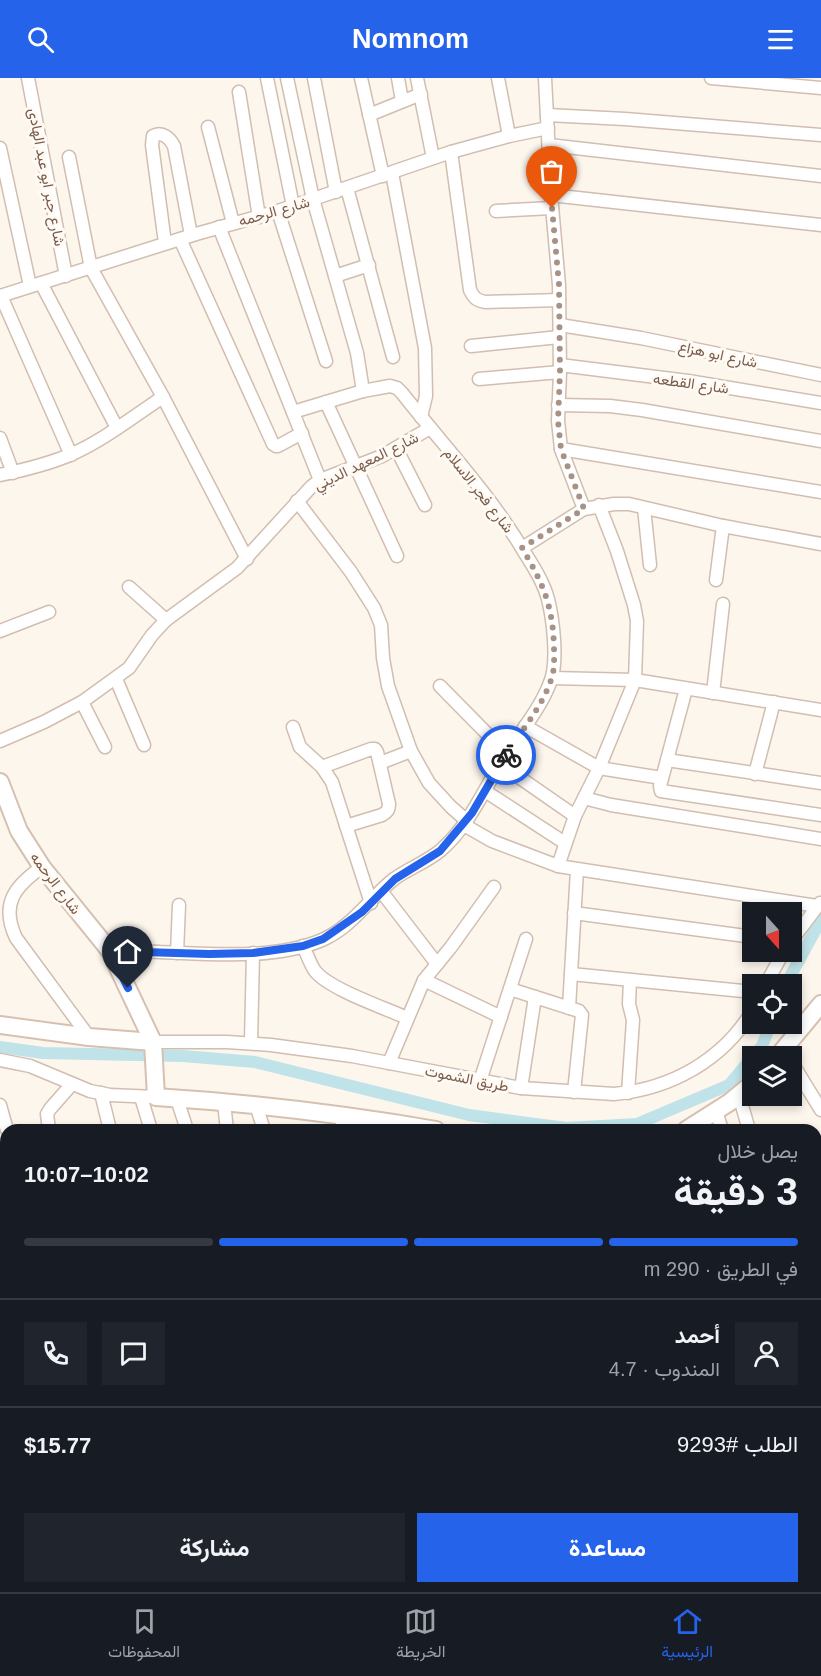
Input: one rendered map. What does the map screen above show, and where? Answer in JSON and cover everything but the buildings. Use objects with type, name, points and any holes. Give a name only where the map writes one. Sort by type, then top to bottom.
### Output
[{"type":"street","name":"شارع جبر ابو عبد الهادى","points":[[28,78],[66,276]]},
{"type":"street","points":[[267,78],[293,206]]},
{"type":"street","points":[[287,78],[313,199],[357,353],[363,391]]},
{"type":"street","points":[[314,78],[342,190],[369,265],[393,357]]},
{"type":"street","points":[[361,78],[369,115],[388,174],[424,348],[426,389],[425,405],[421,417]]},
{"type":"street","points":[[398,78],[402,102]]},
{"type":"street","points":[[417,78],[433,158]]},
{"type":"street","points":[[498,78],[509,136]]},
{"type":"street","points":[[545,78],[559,300],[558,421],[561,449],[584,509]]},
{"type":"street","points":[[711,78],[821,88]]},
{"type":"street","points":[[238,92],[259,217]]},
{"type":"street","points":[[369,115],[421,94]]},
{"type":"street","name":"شارع الرحمه","points":[[0,296],[165,243],[278,212],[451,152],[509,136],[548,122],[625,119],[821,135]]},
{"type":"street","points":[[208,127],[233,223]]},
{"type":"street","points":[[165,243],[152,145],[153,136],[162,134],[168,137],[174,146],[186,237],[273,444],[276,447],[302,433]]},
{"type":"street","points":[[549,145],[821,176]]},
{"type":"street","points":[[0,148],[36,285],[117,428]]},
{"type":"street","points":[[451,152],[470,290],[473,297],[485,302],[559,300]]},
{"type":"street","points":[[69,157],[91,268],[163,396],[247,559]]},
{"type":"street","points":[[496,211],[552,201],[821,225]]},
{"type":"street","points":[[278,212],[326,361]]},
{"type":"street","points":[[219,227],[321,480]]},
{"type":"street","points":[[335,276],[369,265]]},
{"type":"street","points":[[0,296],[71,455]]},
{"type":"street","name":"شارع ابو هزاع","points":[[471,346],[560,331],[615,333],[821,375]]},
{"type":"street","name":"شارع القطعه","points":[[479,379],[560,369],[688,381],[821,404]]},
{"type":"street","name":"شارع فجر الاسلام","points":[[110,951],[253,953],[303,946],[323,939],[362,912],[395,879],[440,851],[465,823],[552,678],[554,635],[548,599],[539,578],[503,518],[478,484],[402,393],[397,388],[390,387],[363,391],[293,412]]},
{"type":"street","points":[[0,475],[71,455],[117,428],[163,396]]},
{"type":"street","points":[[326,402],[397,556]]},
{"type":"street","points":[[558,405],[609,406],[642,410],[821,441]]},
{"type":"street","name":"شارع المعهد الديني","points":[[0,741],[82,702],[116,679],[129,668],[152,635],[166,620],[247,559],[311,487],[321,480],[396,448],[430,428]]},
{"type":"street","points":[[0,438],[13,472]]},
{"type":"street","points":[[396,448],[425,505]]},
{"type":"street","points":[[561,449],[821,492]]},
{"type":"street","points":[[297,501],[351,572],[379,618],[382,658],[388,686],[411,751],[429,783],[465,823],[492,841],[558,866],[819,904],[802,927]]},
{"type":"street","points":[[522,548],[584,509],[599,505],[629,504],[723,526],[821,544]]},
{"type":"street","points":[[558,866],[575,816],[599,768],[635,680],[637,621],[634,605],[599,505]]},
{"type":"street","points":[[644,507],[650,565]]},
{"type":"street","points":[[716,579],[723,526]]},
{"type":"street","points":[[129,587],[166,620]]},
{"type":"street","points":[[713,693],[723,604]]},
{"type":"street","points":[[0,631],[49,612]]},
{"type":"street","points":[[552,678],[635,680],[821,710]]},
{"type":"street","points":[[116,679],[144,745]]},
{"type":"street","points":[[440,686],[503,759],[575,816]]},
{"type":"street","points":[[686,689],[660,789],[666,793],[821,815]]},
{"type":"street","points":[[82,702],[105,747]]},
{"type":"street","points":[[755,774],[774,702]]},
{"type":"street","points":[[525,726],[599,768],[662,778]]},
{"type":"street","points":[[293,727],[300,747],[322,767],[332,782],[371,903]]},
{"type":"street","points":[[322,767],[371,749],[377,752],[389,809],[386,813],[346,826]]},
{"type":"street","points":[[380,762],[411,751]]},
{"type":"street","points":[[667,760],[821,783]]},
{"type":"street","name":"شارع الرحمه","points":[[0,782],[19,831],[42,867],[110,951],[154,1046]]},
{"type":"street","points":[[485,791],[565,843]]},
{"type":"street","points":[[584,798],[611,805],[821,839]]},
{"type":"street","points":[[776,832],[778,809]]},
{"type":"street","points":[[42,867],[14,890],[8,899],[7,919],[16,938],[90,1037]]},
{"type":"street","points":[[569,1008],[577,870]]},
{"type":"street","points":[[389,1063],[424,980],[494,887]]},
{"type":"street","points":[[381,891],[437,964]]},
{"type":"street","points":[[177,953],[179,905]]},
{"type":"street","points":[[574,913],[742,936]]},
{"type":"street","points":[[480,1081],[526,939]]},
{"type":"street","points":[[303,946],[317,974],[332,985],[407,1018]]},
{"type":"street","points":[[251,1043],[253,953]]},
{"type":"street","points":[[571,974],[742,991]]},
{"type":"street","points":[[424,980],[501,1017]]},
{"type":"street","points":[[628,1093],[633,1020],[629,1004],[630,980]]},
{"type":"street","points":[[510,989],[579,1011],[582,1015],[574,1092]]},
{"type":"street","points":[[521,1088],[535,997]]},
{"type":"street","points":[[792,1046],[819,1010]]},
{"type":"street","points":[[1,1024],[154,1046],[155,1077],[148,1097],[150,1124]]},
{"type":"street","name":"طريق الشموت","points":[[154,1046],[251,1043],[352,1056],[521,1088],[614,1094],[628,1093],[656,1085],[693,1069],[726,1045],[742,1028]]},
{"type":"street","points":[[0,1060],[30,1066],[101,1094],[256,1106],[342,1122],[366,1124]]},
{"type":"street","points":[[802,1082],[821,1110]]},
{"type":"street","points":[[48,1124],[47,1114],[72,1084]]},
{"type":"street","points":[[695,1124],[742,1092]]},
{"type":"street","points":[[101,1094],[108,1124]]},
{"type":"street","points":[[739,1095],[746,1124]]},
{"type":"street","points":[[177,1099],[185,1124]]},
{"type":"street","points":[[224,1103],[226,1124]]},
{"type":"street","points":[[0,1105],[5,1124]]},
{"type":"street","points":[[256,1106],[262,1124]]},
{"type":"street","points":[[717,1111],[720,1124]]},
{"type":"waterway","points":[[791,974],[821,920]]},
{"type":"waterway","points":[[762,1046],[767,1034]]},
{"type":"waterway","points":[[0,1047],[43,1053],[183,1056],[255,1062],[469,1115],[536,1124]]},
{"type":"waterway","points":[[637,1124],[729,1085],[742,1069]]},
{"type":"way so far","points":[[506,755],[542,699],[552,678],[554,656],[554,635],[548,599],[536,571],[522,548],[584,509],[561,449],[558,421],[559,285],[552,208]]},
{"type":"route","points":[[128,988],[110,951],[253,953],[303,946],[339,930],[362,912],[395,879],[440,851],[451,840],[472,813],[506,755]]}]
